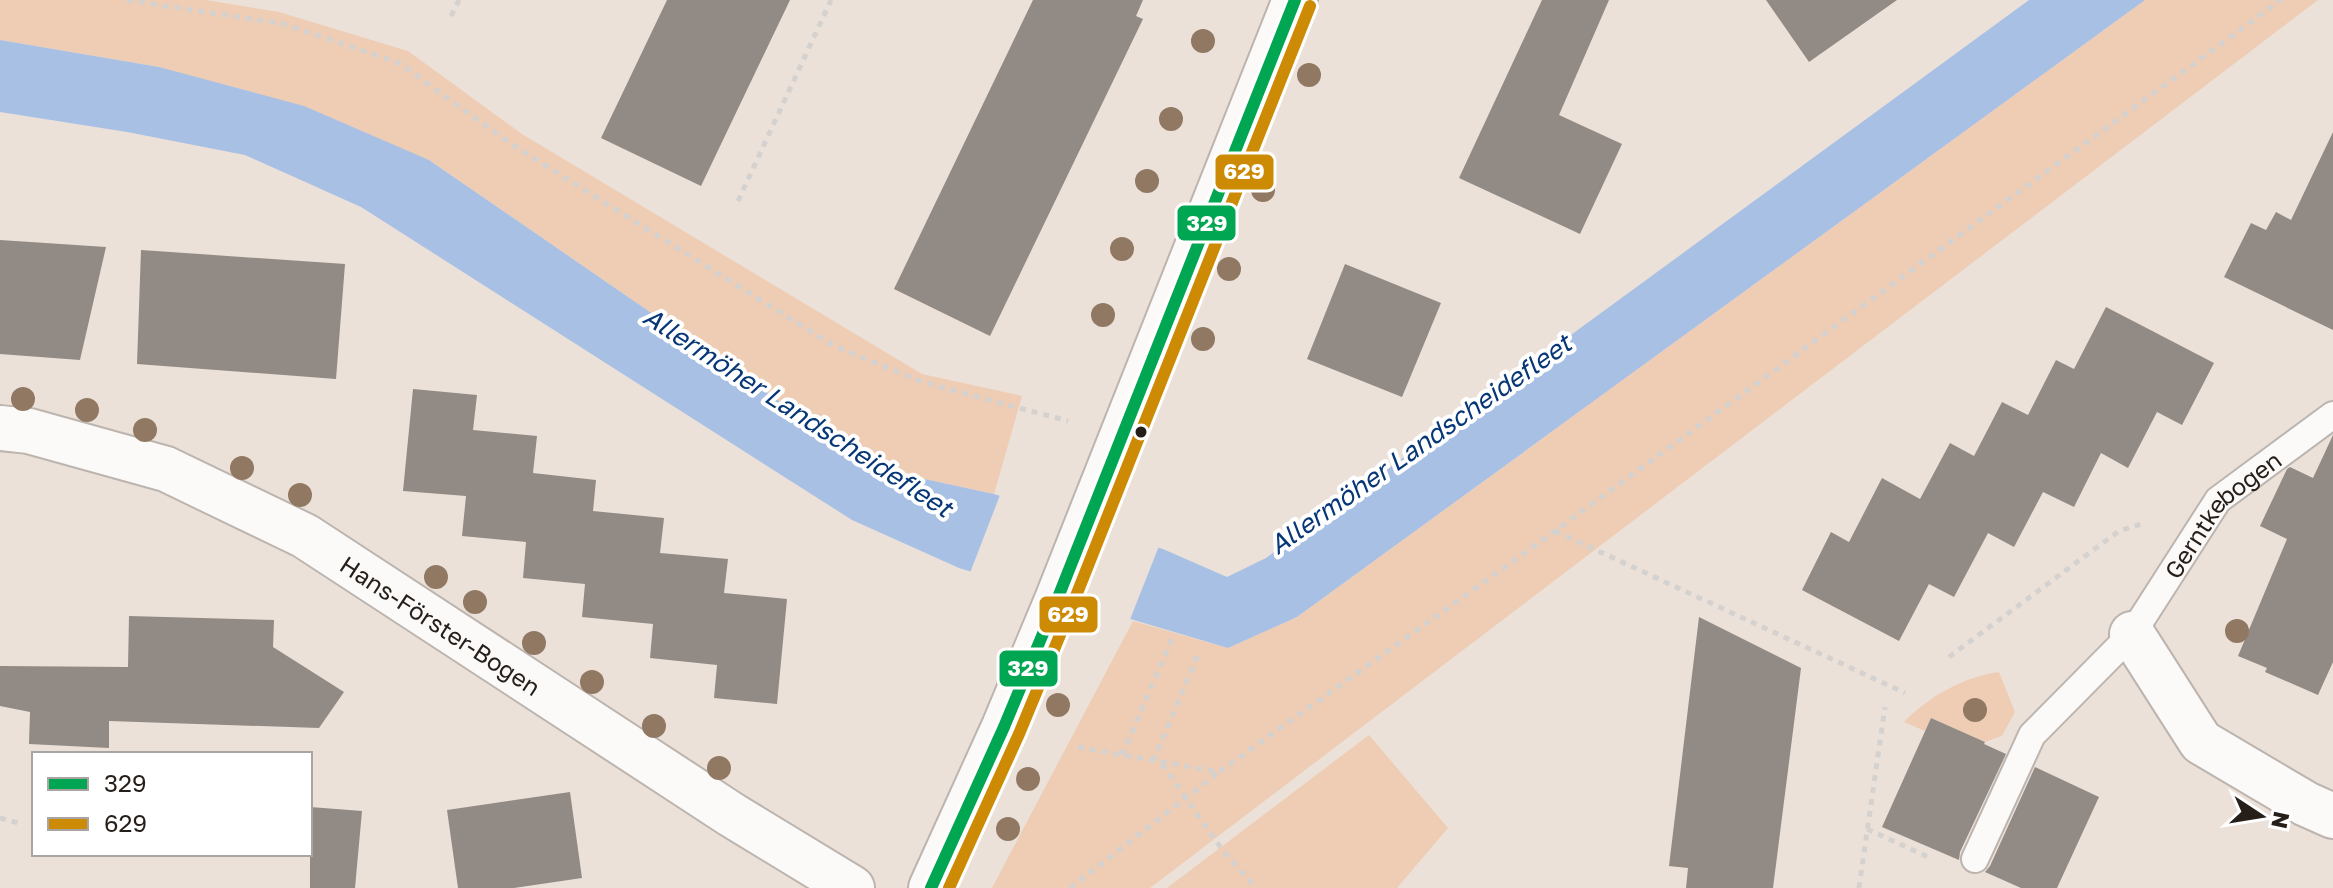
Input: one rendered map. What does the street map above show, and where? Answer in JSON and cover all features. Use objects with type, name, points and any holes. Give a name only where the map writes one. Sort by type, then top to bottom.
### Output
[{"type":"street","points":[[931,888],[1057,600],[1295,0]]},
{"type":"street","name":"Hans-Förster-Bogen","points":[[0,428],[29,431],[166,469],[305,536],[732,815],[852,888]]},
{"type":"street","points":[[2132,634],[2201,742],[2306,804],[2333,816]]},
{"type":"lane","name":"Gerntkebogen","points":[[1975,859],[2032,735],[2132,634],[2218,500],[2333,415]]},
{"type":"path","points":[[127,0],[284,24],[399,63],[511,144],[834,346],[922,382],[1123,437]]},
{"type":"path","points":[[451,16],[459,0]]},
{"type":"path","points":[[738,201],[831,0]]},
{"type":"path","points":[[1070,888],[1219,772],[1555,531],[2281,0]]},
{"type":"path","points":[[1949,657],[2119,531],[2218,500]]},
{"type":"path","points":[[1555,531],[1905,693]]},
{"type":"path","points":[[1122,755],[1172,639]]},
{"type":"path","points":[[1153,761],[1200,650]]},
{"type":"path","points":[[1859,888],[1885,707]]},
{"type":"path","points":[[1078,747],[1219,772]]},
{"type":"path","points":[[1162,763],[1221,848],[1256,888]]},
{"type":"path","points":[[0,818],[22,824]]},
{"type":"shaded area","points":[[0,0],[206,0],[279,12],[408,51],[522,134],[922,374],[1022,396],[994,494],[878,469],[429,160],[159,67],[0,40]]},
{"type":"shaded area","points":[[2145,0],[2318,0],[1150,888],[992,888],[1133,621],[1228,648],[1297,617]]},
{"type":"shaded area","points":[[1999,672],[2015,712],[2002,736],[1985,742],[1931,718],[1925,731],[1904,722],[1924,704],[1948,689],[1973,678]]},
{"type":"shaded area","points":[[1369,735],[1448,828],[1397,888],[1167,888]]},
{"type":"water","points":[[2029,0],[2145,0],[1297,617],[1228,648],[959,568],[852,520],[361,207],[245,155],[0,112],[0,40],[159,67],[304,106],[429,160],[878,469],[994,494],[1163,549],[1227,577],[1266,558]]},
{"type":"pier","points":[[1000,495],[1159,546],[1129,622],[970,573]]},
{"type":"building","points":[[667,0],[790,0],[701,186],[601,138]]},
{"type":"building","points":[[1033,0],[1143,0],[1136,16],[1143,19],[990,336],[894,289]]},
{"type":"building","points":[[1542,0],[1609,0],[1559,115],[1622,144],[1580,234],[1459,178]]},
{"type":"building","points":[[1766,0],[1897,0],[1809,62]]},
{"type":"building","points":[[2333,132],[2333,330],[2224,277],[2251,223],[2266,230],[2276,212],[2291,220]]},
{"type":"building","points":[[0,240],[106,247],[80,360],[0,354]]},
{"type":"building","points":[[141,250],[345,264],[336,379],[137,364]]},
{"type":"building","points":[[1345,264],[1441,303],[1402,397],[1307,359]]},
{"type":"building","points":[[2106,307],[2214,363],[2182,425],[2157,412],[2128,468],[2101,453],[2074,507],[2043,492],[2014,547],[1988,533],[1954,597],[1929,584],[1899,641],[1802,590],[1831,532],[1849,542],[1882,478],[1920,499],[1950,443],[1974,456],[2002,402],[2028,415],[2056,360],[2074,369]]},
{"type":"building","points":[[413,389],[477,395],[473,430],[537,436],[533,473],[596,480],[593,511],[664,518],[660,553],[728,559],[724,593],[787,599],[777,704],[714,698],[717,665],[650,658],[653,624],[582,617],[585,584],[523,578],[526,542],[462,536],[466,496],[403,491]]},
{"type":"building","points":[[2333,435],[2333,662],[2318,695],[2265,672],[2267,668],[2238,656],[2287,539],[2260,526],[2287,469],[2290,467],[2313,478]]},
{"type":"building","points":[[129,616],[274,620],[273,647],[344,692],[319,728],[109,721],[109,748],[29,744],[30,712],[0,706],[0,666],[128,667]]},
{"type":"building","points":[[1699,617],[1801,668],[1773,888],[1686,888],[1688,868],[1669,866]]},
{"type":"building","points":[[1931,718],[2006,754],[1959,860],[1882,827]]},
{"type":"building","points":[[2035,767],[2099,797],[2057,888],[2021,888],[1985,872]]},
{"type":"building","points":[[570,792],[582,878],[514,888],[458,888],[447,810]]},
{"type":"building","points":[[312,807],[362,811],[355,888],[310,888]]},
{"type":"transit line","name":"329","points":[[931,888],[1057,600],[1295,0]]},
{"type":"transit line","name":"629","points":[[949,888],[1019,734],[1072,606],[1310,6]]},
{"type":"water label","name":"Allermöher Landscheidefleet","points":[[798,412]]},
{"type":"water label","name":"Allermöher Landscheidefleet","points":[[1420,444]]}]
